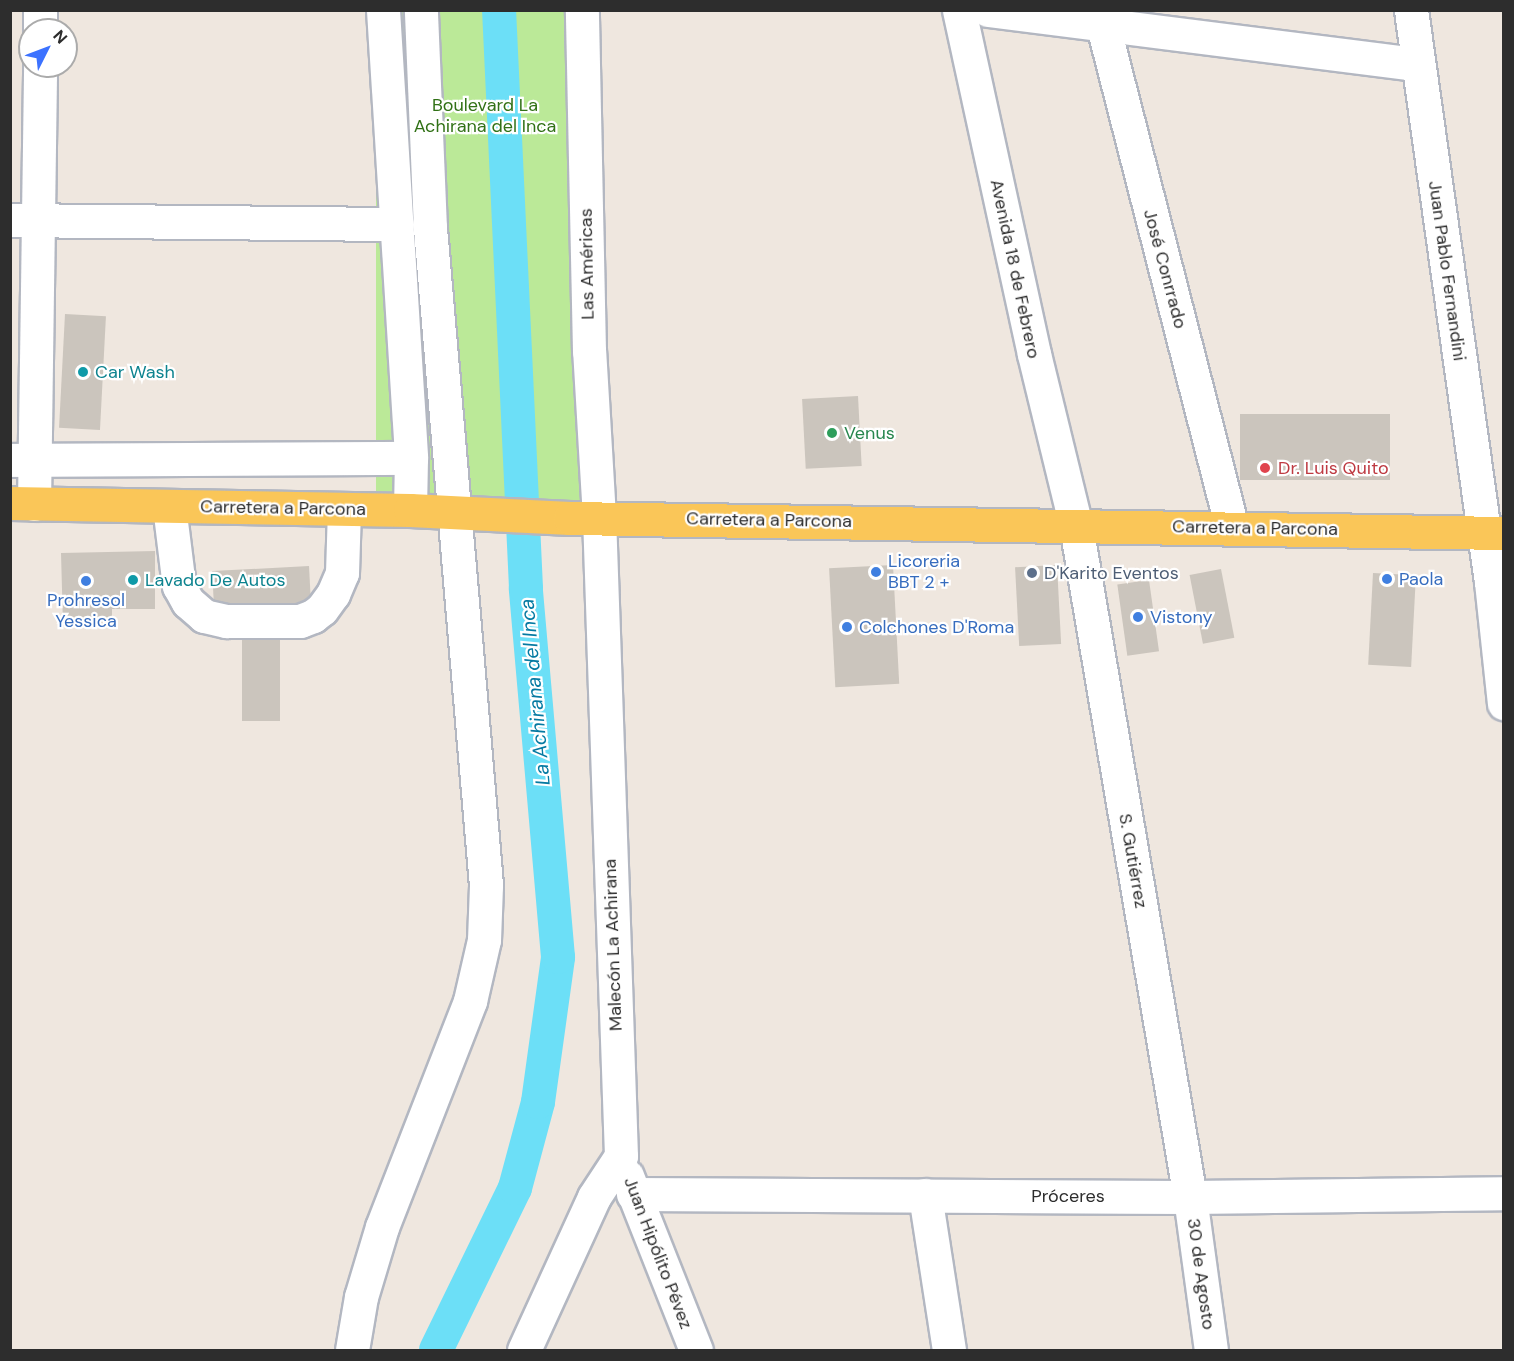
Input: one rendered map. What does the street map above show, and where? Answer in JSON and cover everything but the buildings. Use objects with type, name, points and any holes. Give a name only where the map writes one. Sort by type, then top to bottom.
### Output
[{"type":"main road","name":"Carretera a Parcona","points":[[22,503],[410,510],[584,517],[1493,533]]},
{"type":"street","points":[[383,10],[411,458],[410,510]]},
{"type":"street","points":[[352,1350],[361,1297],[382,1227],[470,1001],[484,940],[486,885],[470,513],[430,228],[421,10]]},
{"type":"street","name":"Las Américas","points":[[582,10],[589,351],[584,517]]},
{"type":"street","name":"Avenida 18 de Febrero","points":[[959,10],[1034,354],[1076,526]]},
{"type":"street","points":[[988,10],[1101,18],[1418,64]]},
{"type":"street","name":"Juan Pablo Fernandini","points":[[1411,10],[1493,533],[1491,582],[1503,703]]},
{"type":"street","name":"José Conrrado","points":[[1101,18],[1232,528]]},
{"type":"street","points":[[22,503],[25,220],[39,78]]},
{"type":"street","points":[[25,220],[397,224]]},
{"type":"street","points":[[22,460],[411,458]]},
{"type":"street","points":[[169,506],[178,586],[188,602],[204,616],[226,621],[300,621],[313,616],[322,609],[333,594],[342,573],[344,509]]},
{"type":"street","name":"Malecón La Achirana","points":[[584,517],[621,1156]]},
{"type":"street","name":"S. Gutiérrez","points":[[1076,526],[1190,1197]]},
{"type":"street","points":[[524,1350],[594,1197],[621,1156]]},
{"type":"street","name":"Juan Hipólito Pévez","points":[[621,1156],[633,1194],[696,1350]]},
{"type":"street","name":"Próceres","points":[[633,1194],[1190,1197],[1503,1193]]},
{"type":"street","points":[[925,1195],[949,1350]]},
{"type":"street","name":"30 de Agosto","points":[[1190,1197],[1211,1350]]},
{"type":"green space","name":"Boulevard La Achirana del Inca","points":[[376,11],[582,11],[582,511],[376,511]]},
{"type":"waterway","name":"La Achirana del Inca","points":[[436,1350],[515,1188],[538,1102],[558,957],[526,588],[499,10]]},
{"type":"place","name":"Car Wash","points":[[83,372]]},
{"type":"place","name":"Venus","points":[[832,433]]},
{"type":"place","name":"Dr. Luis Quito","points":[[1265,468]]},
{"type":"place","name":"Licoreria BBT 2 +","points":[[876,572]]},
{"type":"place","name":"D'Karito Eventos","points":[[1032,573]]},
{"type":"place","name":"Paola","points":[[1387,579]]},
{"type":"place","name":"Lavado De Autos","points":[[133,580]]},
{"type":"place","name":"Prohresol Yessica","points":[[86,581]]},
{"type":"place","name":"Vistony","points":[[1138,617]]},
{"type":"place","name":"Colchones D'Roma","points":[[847,627]]}]
